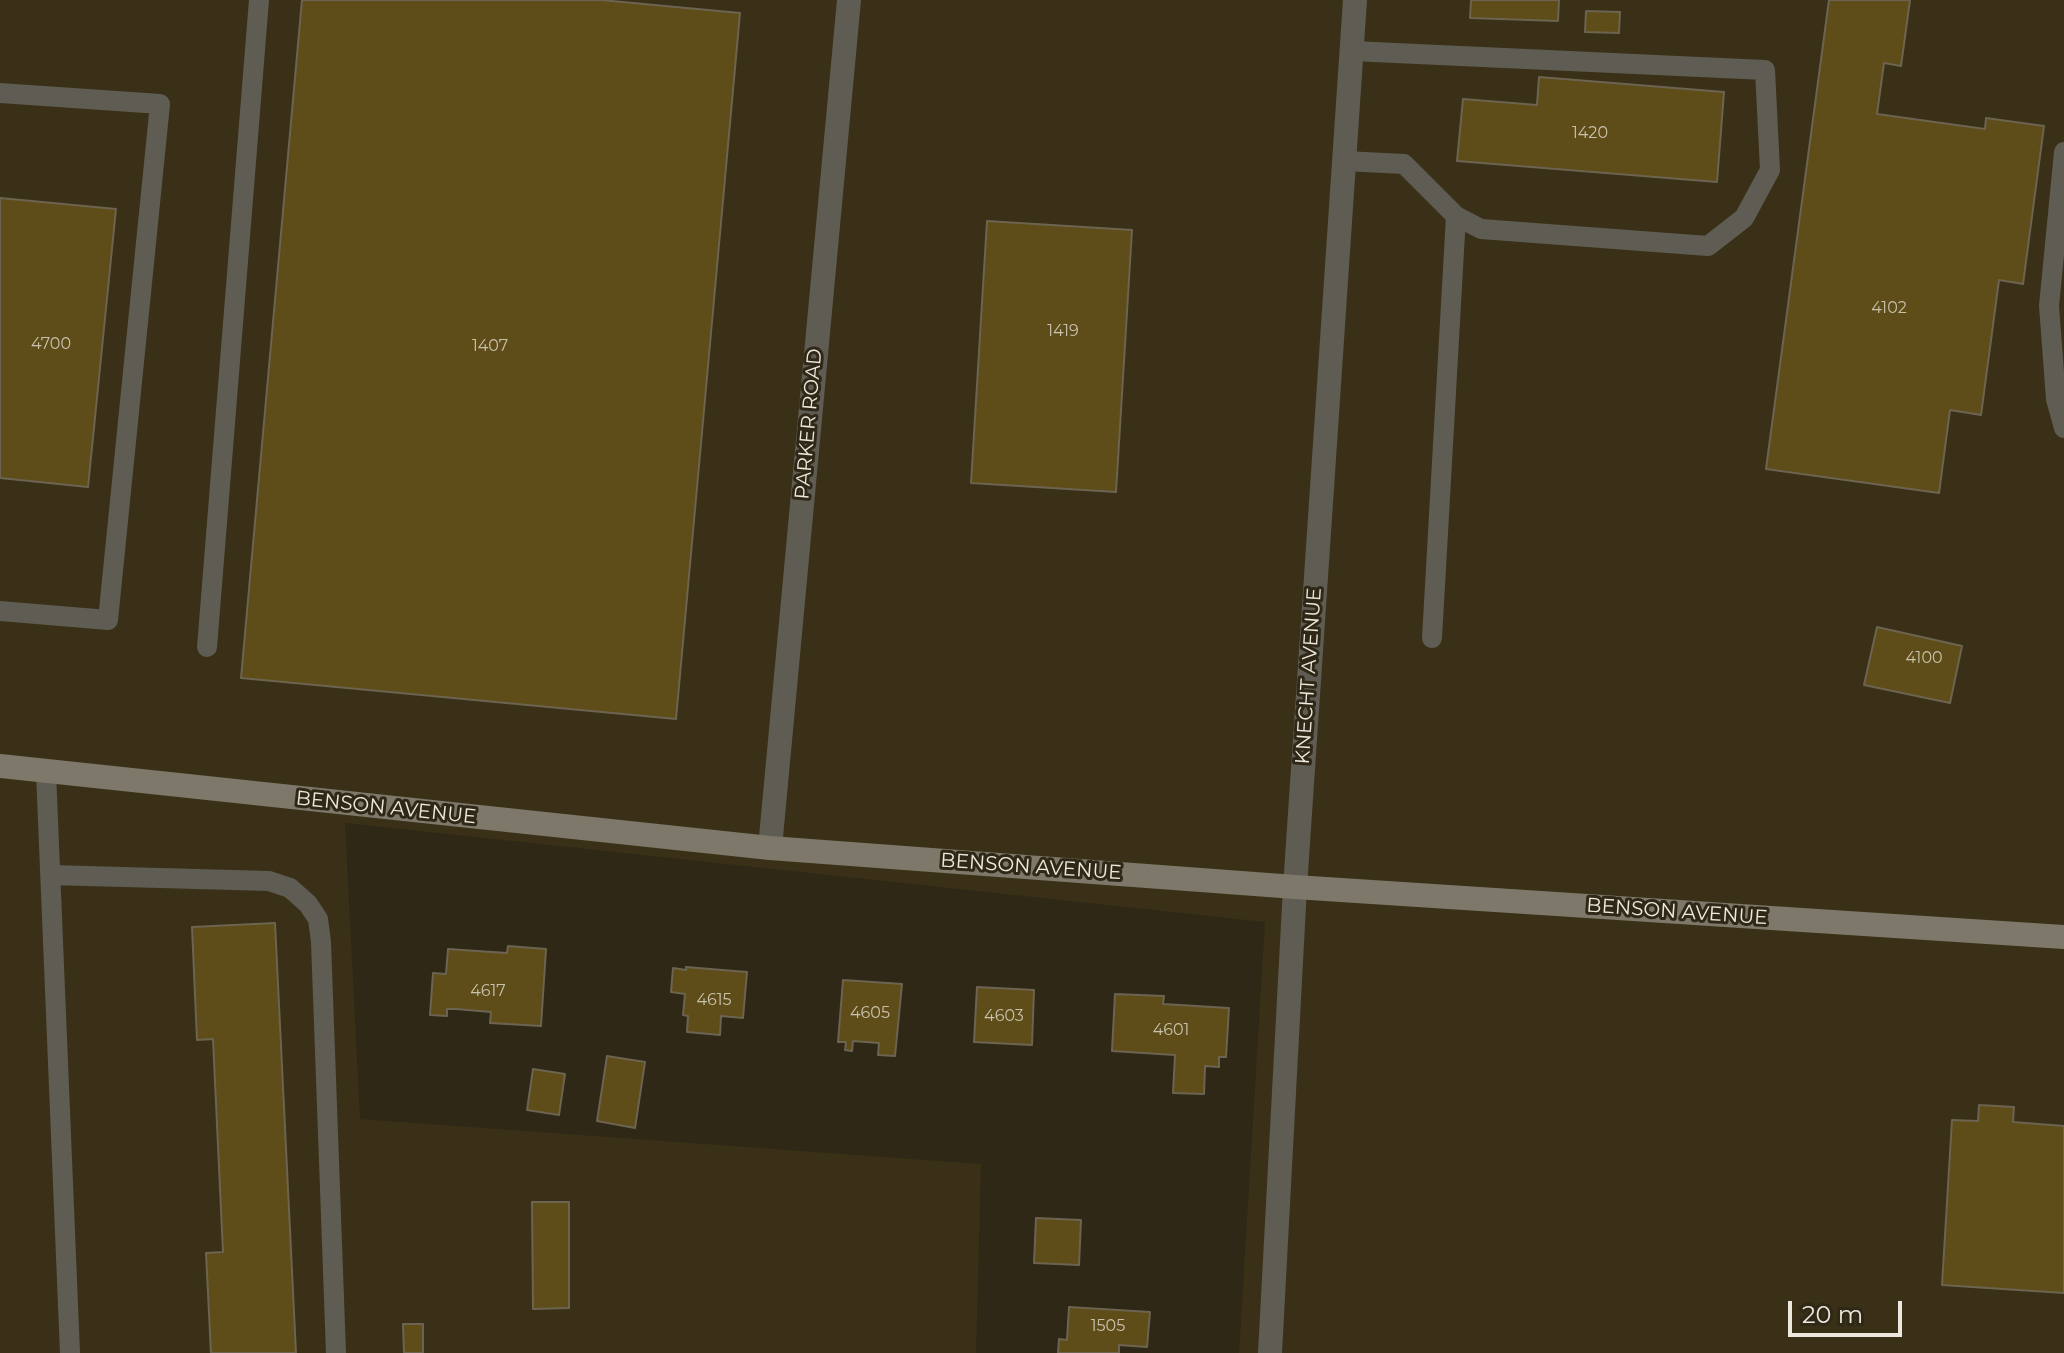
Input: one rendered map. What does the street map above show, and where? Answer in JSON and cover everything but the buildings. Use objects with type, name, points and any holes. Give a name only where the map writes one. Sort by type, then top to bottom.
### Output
[{"type":"street","name":"PARKER ROAD","points":[[770,848],[849,0]]},
{"type":"street","name":"KNECHT AVENUE","points":[[1270,1353],[1295,887],[1355,0]]},
{"type":"street","name":"BENSON AVENUE","points":[[0,766],[770,848],[1295,887],[2064,937]]},
{"type":"lane","points":[[207,647],[259,0]]},
{"type":"lane","points":[[1344,161],[1404,164],[1456,216],[1481,229],[1708,246],[1744,218],[1770,170],[1765,70],[1352,51]]},
{"type":"lane","points":[[0,93],[160,104],[108,620],[0,611]]},
{"type":"lane","points":[[2064,152],[2049,306],[2056,399],[2064,428]]},
{"type":"lane","points":[[1432,638],[1456,216]]},
{"type":"lane","points":[[46,772],[70,1353]]},
{"type":"lane","points":[[51,875],[269,881],[290,888],[308,904],[318,919],[336,1353]]},
{"type":"shaded area","points":[[0,0],[2064,0],[2064,1353],[1239,1353],[1265,922],[345,823],[360,1119],[981,1164],[976,1353],[0,1353]]}]
